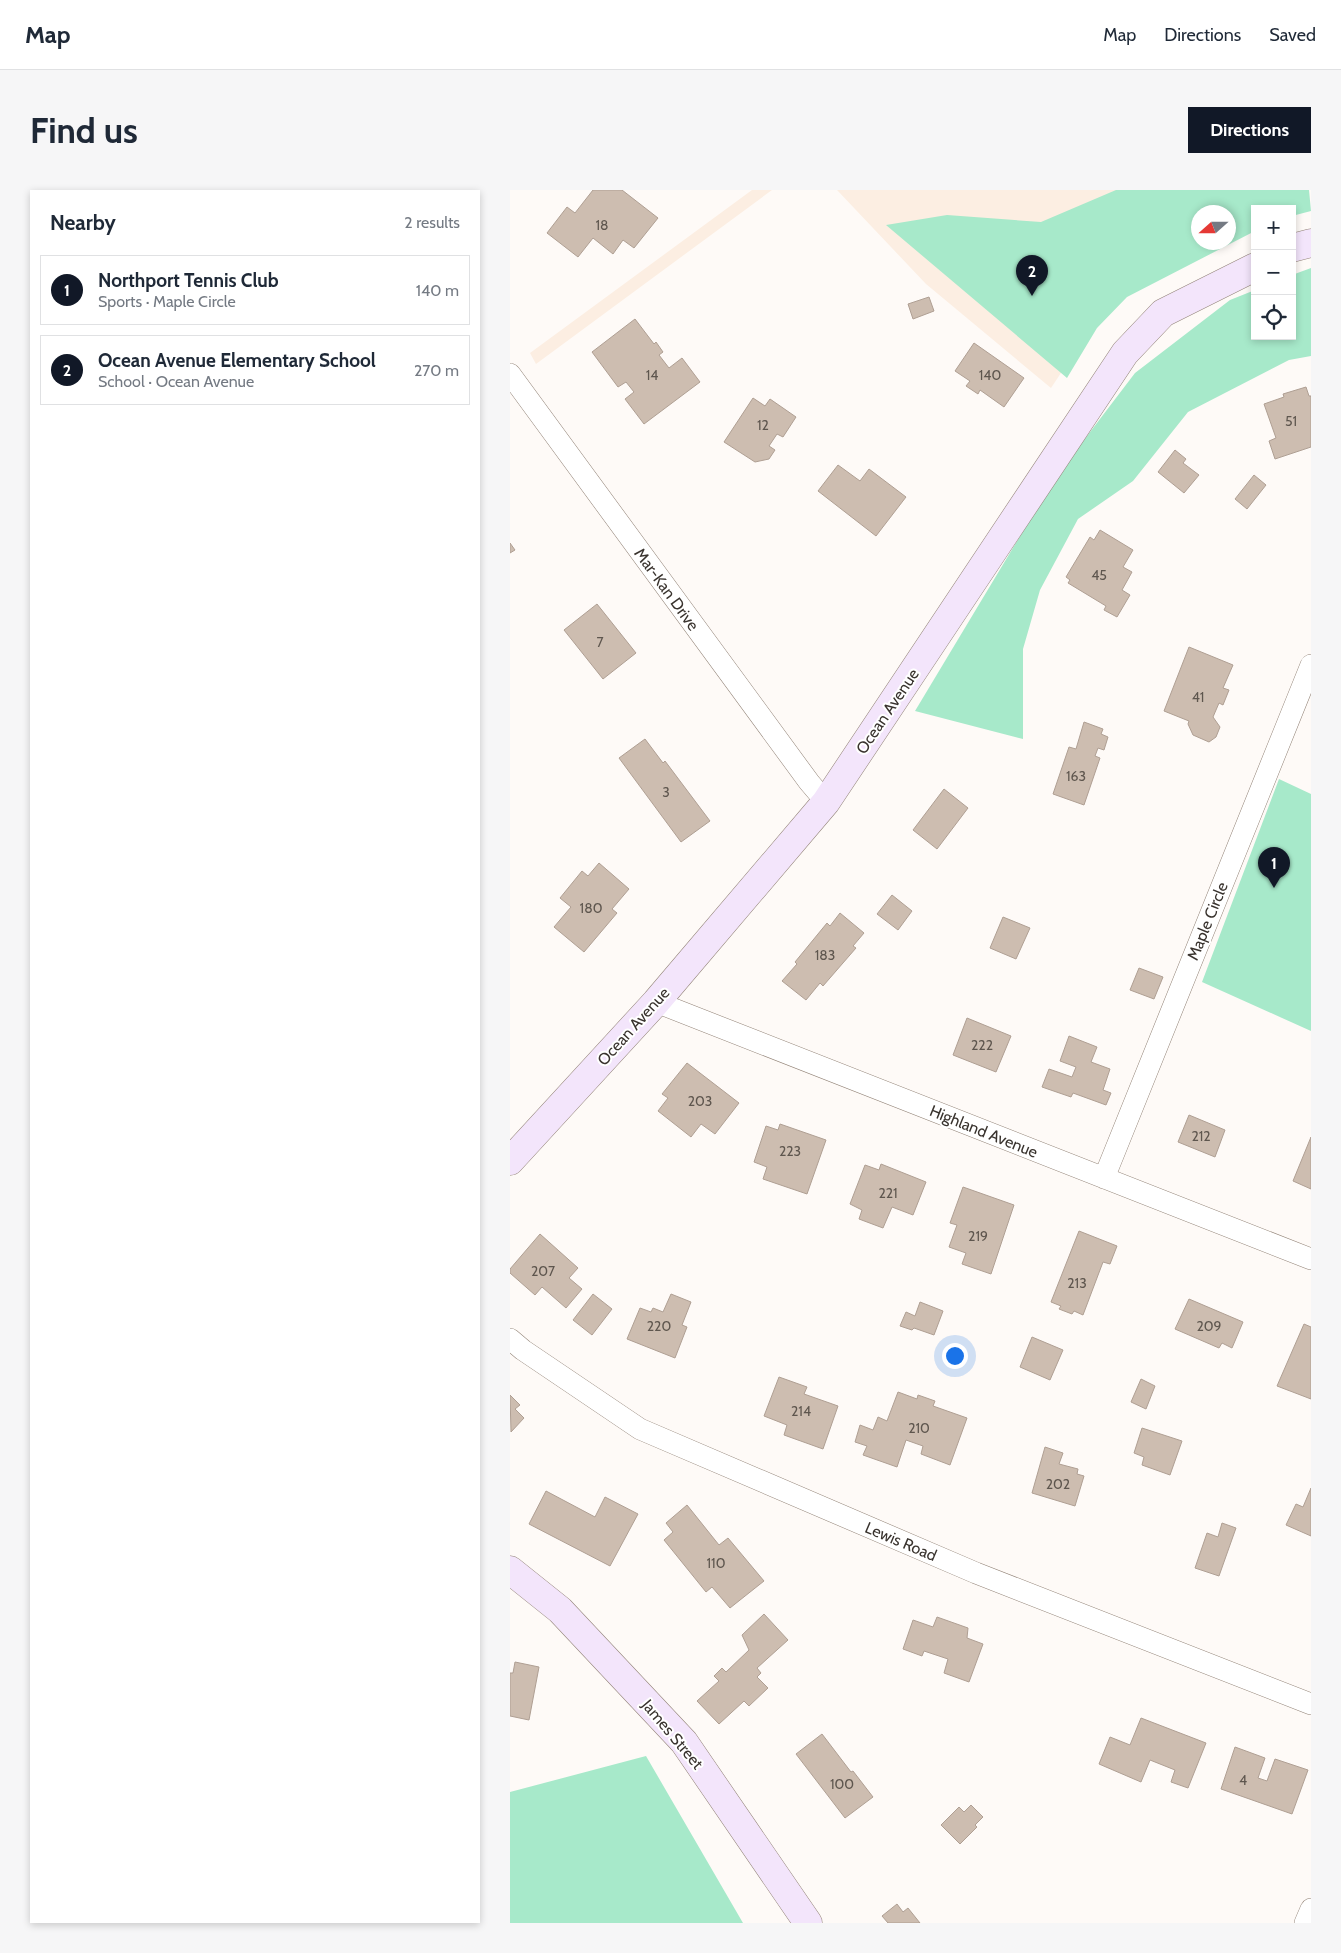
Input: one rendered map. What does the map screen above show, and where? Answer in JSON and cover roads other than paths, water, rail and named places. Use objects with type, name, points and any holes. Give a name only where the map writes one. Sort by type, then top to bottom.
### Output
[{"type":"main road","points":[[1296,247],[1311,243]]},
{"type":"main road","name":"Ocean Avenue","points":[[510,1161],[656,1002],[826,802],[1124,353],[1163,314],[1251,269]]},
{"type":"main road","name":"James Street","points":[[510,1570],[560,1610],[684,1742],[808,1923]]},
{"type":"street","name":"Mar-Kan Drive","points":[[510,374],[803,774],[826,802]]},
{"type":"street","name":"Maple Circle","points":[[1104,1178],[1311,665]]},
{"type":"street","name":"Highland Avenue","points":[[656,1002],[1311,1259]]},
{"type":"street","name":"Lewis Road","points":[[510,1339],[523,1350],[640,1429],[976,1573],[1311,1704]]},
{"type":"street","points":[[1305,1923],[1311,1909]]},
{"type":"place","name":"Ocean Avenue Elementary School","points":[[1032,296]]},
{"type":"place","name":"Northport Tennis Club","points":[[1274,888]]}]
